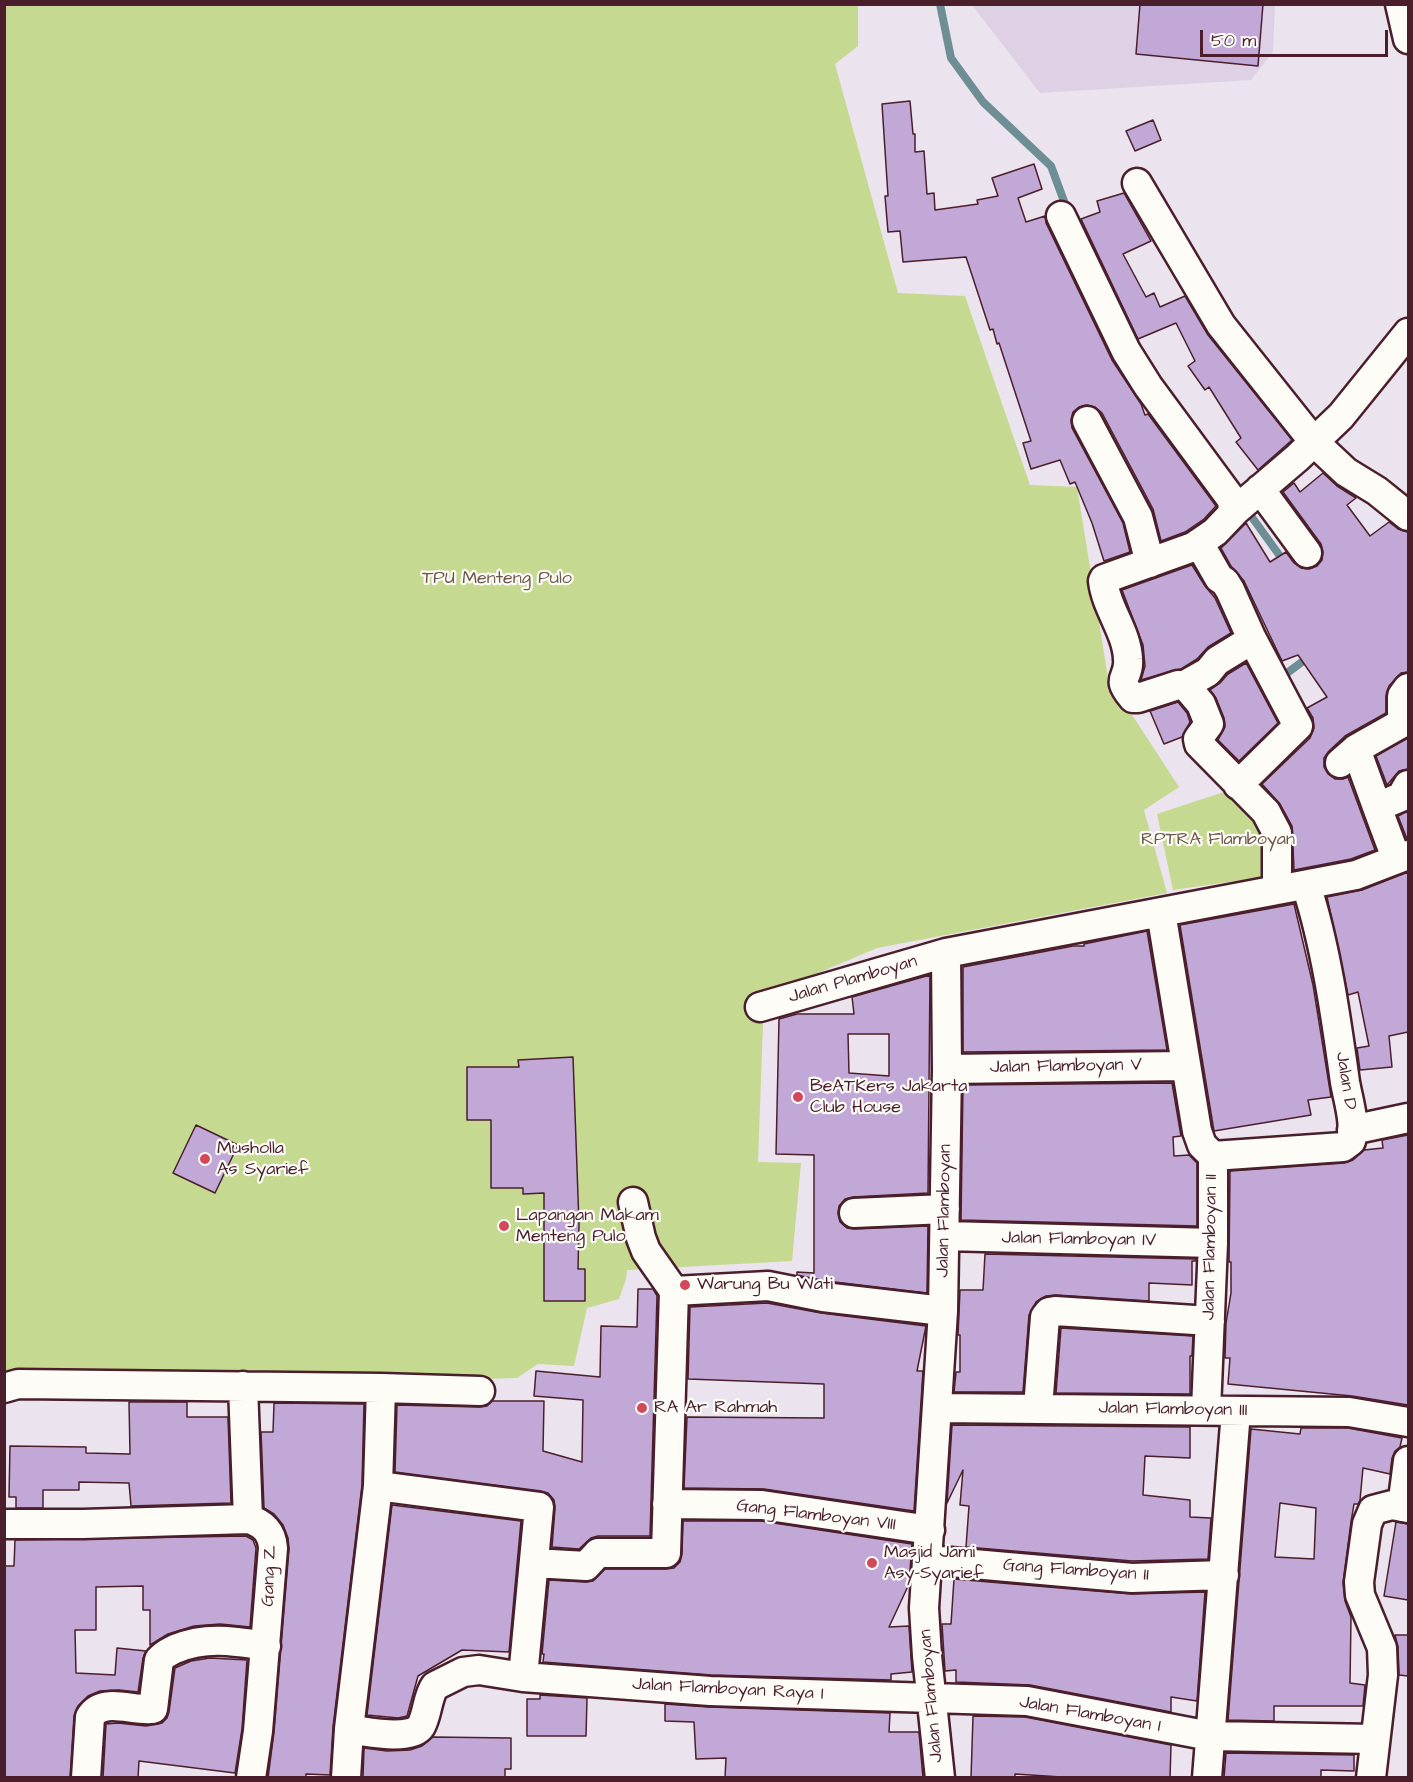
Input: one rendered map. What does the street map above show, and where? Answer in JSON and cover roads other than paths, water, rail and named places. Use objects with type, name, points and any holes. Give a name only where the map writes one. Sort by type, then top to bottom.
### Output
[{"type":"street","points":[[1400,4],[1408,39]]},
{"type":"street","points":[[1137,183],[1221,325],[1314,442],[1346,471],[1377,491],[1408,516]]},
{"type":"street","points":[[1061,216],[1126,351],[1148,386],[1232,500],[1245,503],[1306,553]]},
{"type":"street","points":[[1251,637],[1248,642],[1217,662],[1208,672],[1185,685],[1133,698],[1124,688],[1123,679],[1128,660],[1103,581],[1199,543],[1215,532],[1341,416],[1408,333]]},
{"type":"street","points":[[1087,421],[1138,517],[1150,563]]},
{"type":"street","points":[[1199,543],[1219,578],[1230,590],[1251,637],[1298,726],[1238,785]]},
{"type":"street","points":[[1185,685],[1201,704],[1209,724],[1198,739],[1199,744],[1266,812],[1277,833],[1277,890]]},
{"type":"street","points":[[946,953],[1356,875],[1396,859],[1377,807],[1348,756],[1402,723],[1402,696],[1408,688]]},
{"type":"street","points":[[1377,807],[1401,797],[1408,785]]},
{"type":"street","name":"Jalan D","points":[[1213,1156],[1343,1147],[1351,1141],[1352,1130],[1340,1045],[1314,912],[1306,885]]},
{"type":"street","name":"Jalan Flamboyan II","points":[[1161,912],[1197,1131],[1202,1145],[1213,1156],[1213,1243],[1206,1410]]},
{"type":"street","name":"Jalan Plamboyan","points":[[760,1007],[946,953]]},
{"type":"street","name":"Jalan Flamboyan","points":[[940,1778],[924,1608],[943,1311],[947,1069],[946,953]]},
{"type":"street","name":"Jalan Flamboyan V","points":[[947,1069],[1185,1066]]},
{"type":"street","points":[[1352,1130],[1408,1118]]},
{"type":"street","points":[[534,1563],[586,1566],[598,1553],[666,1553],[674,1291],[646,1251],[633,1202]]},
{"type":"street","name":"Jalan Flamboyan IV","points":[[854,1213],[945,1223],[1213,1243]]},
{"type":"street","points":[[674,1291],[768,1286],[824,1297],[943,1311]]},
{"type":"street","points":[[1038,1408],[1045,1317],[1049,1312],[1210,1321]]},
{"type":"street","points":[[4,1388],[18,1384],[480,1391]]},
{"type":"street","points":[[4,1524],[248,1519],[243,1386]]},
{"type":"street","points":[[346,1778],[349,1729],[378,1486],[381,1388]]},
{"type":"street","name":"Jalan Flamboyan III","points":[[938,1408],[1349,1412],[1408,1422]]},
{"type":"street","points":[[1207,1778],[1236,1411]]},
{"type":"street","points":[[1371,1778],[1383,1675],[1382,1648],[1360,1595],[1359,1582],[1369,1516],[1373,1510],[1383,1506],[1405,1507],[1408,1461]]},
{"type":"street","points":[[378,1486],[539,1507],[523,1677]]},
{"type":"street","name":"Gang Flamboyan VIII","points":[[667,1504],[762,1505],[930,1530]]},
{"type":"street","name":"Gang Z","points":[[248,1519],[261,1524],[268,1530],[272,1540],[266,1646],[251,1778]]},
{"type":"street","name":"Gang Flamboyan II","points":[[928,1560],[1132,1578],[1224,1575]]},
{"type":"street","points":[[86,1778],[90,1717],[95,1709],[103,1706],[153,1709],[159,1660],[163,1655],[191,1642],[202,1641],[231,1641],[266,1646]]},
{"type":"street","name":"Jalan Flamboyan Raya I","points":[[349,1729],[401,1735],[410,1733],[420,1728],[433,1689],[463,1672],[479,1670],[523,1677],[710,1691],[932,1700]]},
{"type":"street","name":"Jalan Flamboyan I","points":[[932,1700],[1027,1701],[1210,1736],[1375,1739]]},
{"type":"waterway","points":[[940,4],[951,58],[983,102],[1051,166],[1068,212]]},
{"type":"waterway","points":[[1246,509],[1285,563]]},
{"type":"waterway","points":[[1279,679],[1310,656]]},
{"type":"place","name":"BeATKers Jakarta Club House","points":[[798,1097]]},
{"type":"place","name":"Musholla As Syarief","points":[[205,1159]]},
{"type":"place","name":"Lapangan Makam Menteng Pulo","points":[[504,1226]]},
{"type":"place","name":"Warung Bu Wati","points":[[685,1285]]},
{"type":"place","name":"RA Ar Rahmah","points":[[642,1408]]},
{"type":"place","name":"Masjid Jami Asy-Syarief","points":[[872,1563]]},
{"type":"park label","name":"TPU Menteng Pulo","points":[[497,579]]},
{"type":"park label","name":"RPTRA Flamboyan","points":[[1218,840]]}]
